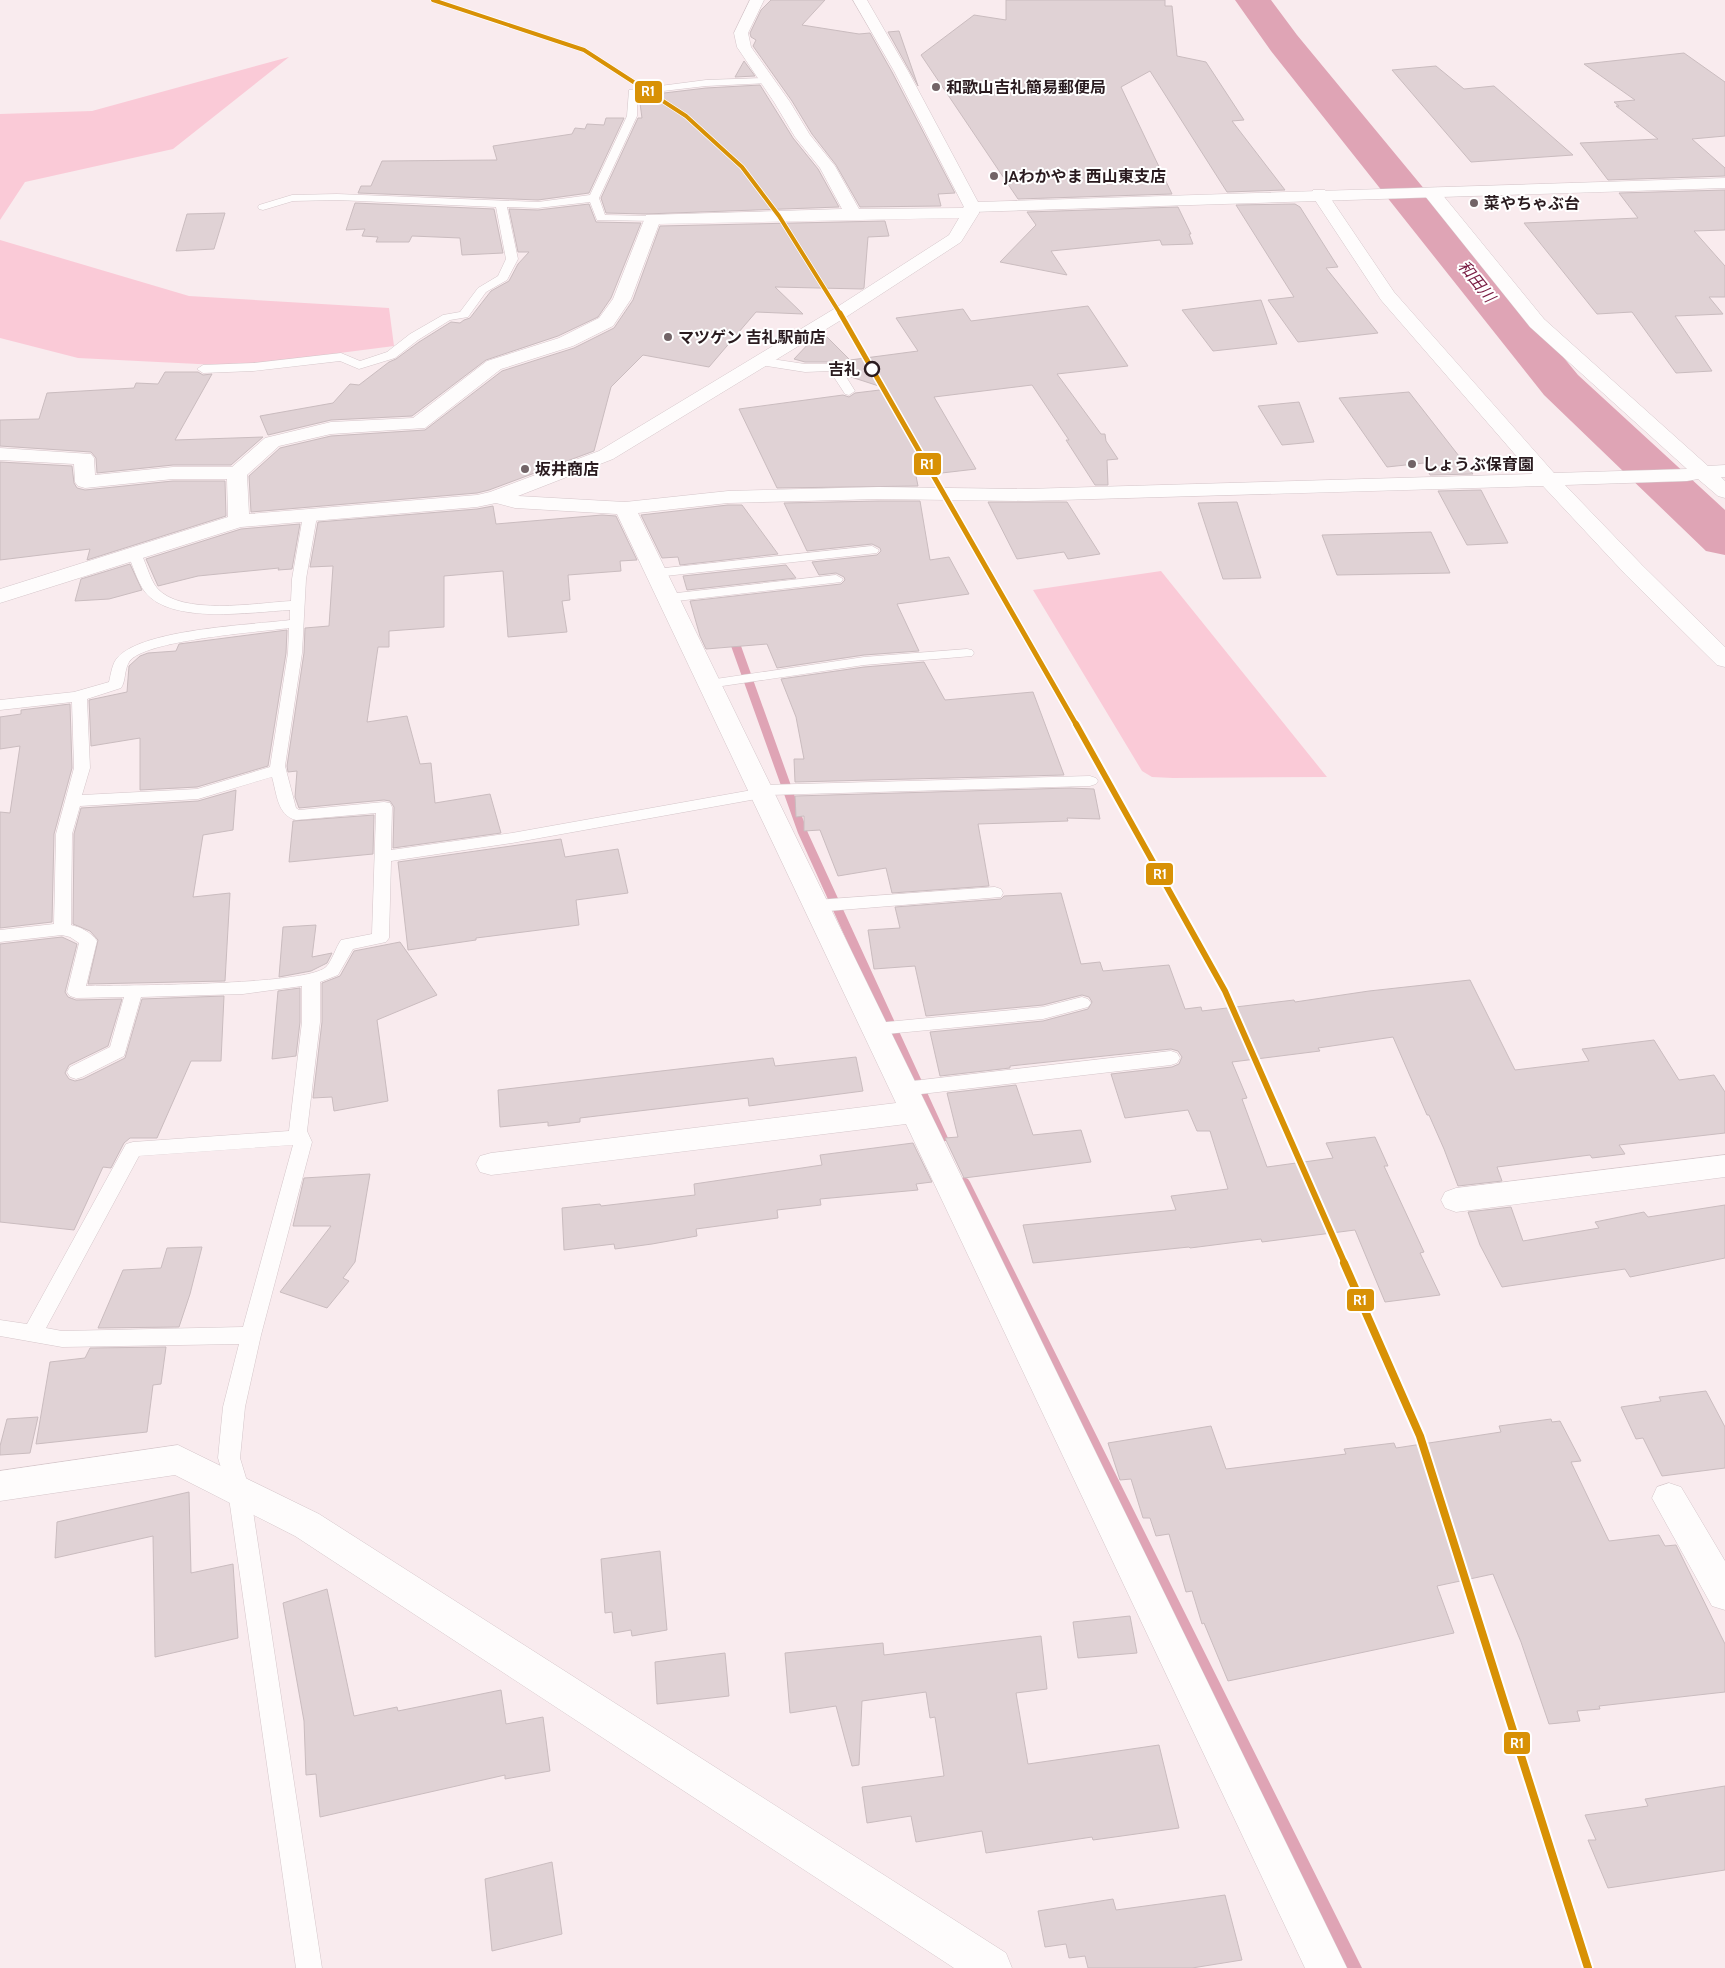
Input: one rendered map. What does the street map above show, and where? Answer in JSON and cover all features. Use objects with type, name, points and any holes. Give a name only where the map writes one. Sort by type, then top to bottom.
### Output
[{"type":"street","points":[[757,0],[741,33],[744,47],[782,102],[803,137],[827,166],[853,214]]},
{"type":"street","points":[[860,0],[901,71],[972,210]]},
{"type":"street","points":[[0,454],[84,458],[84,482],[173,473],[237,473],[272,442],[331,428],[418,424],[494,365],[566,342],[606,322],[622,299],[652,218],[853,214],[1319,194],[1725,183]]},
{"type":"street","points":[[1426,192],[1536,324],[1695,473],[1725,492]]},
{"type":"street","points":[[1319,194],[1387,296],[1634,570],[1725,660]]},
{"type":"street","points":[[0,596],[240,521],[478,501],[606,455],[758,360],[840,314],[956,238],[972,210]]},
{"type":"street","points":[[496,496],[516,502],[625,508],[728,497],[879,493],[1026,495],[1725,471]]},
{"type":"street","points":[[237,473],[240,521]]},
{"type":"street","points":[[625,508],[1326,1968]]},
{"type":"street","points":[[491,1164],[910,1100]]},
{"type":"street","points":[[1456,1200],[1725,1166]]},
{"type":"street","points":[[0,1486],[178,1460],[307,1525],[991,1968]]},
{"type":"street","points":[[1669,1498],[1725,1594]]},
{"type":"lane","points":[[652,218],[601,218],[594,198],[632,116],[632,92],[706,83],[766,81]]},
{"type":"lane","points":[[263,207],[292,198],[501,202],[538,205],[594,198]]},
{"type":"lane","points":[[204,369],[253,367],[341,357],[359,364],[391,355],[414,337],[447,318],[464,315],[482,290],[503,278],[512,259],[501,202]]},
{"type":"lane","points":[[758,360],[805,368],[834,367],[849,391]]},
{"type":"lane","points":[[0,936],[62,929],[75,932],[88,941],[76,992],[243,988],[311,979],[332,971],[347,944],[380,938],[384,808],[296,815],[289,810],[278,770],[294,653],[299,579],[310,516]]},
{"type":"lane","points":[[662,585],[872,550]]},
{"type":"lane","points":[[134,553],[151,590],[170,604],[198,610],[297,605]]},
{"type":"lane","points":[[662,585],[836,580]]},
{"type":"lane","points":[[0,705],[79,696],[116,685],[122,660],[132,652],[162,640],[296,623]]},
{"type":"lane","points":[[709,684],[864,661],[967,653]]},
{"type":"lane","points":[[62,929],[64,834],[82,768],[79,696]]},
{"type":"lane","points":[[73,801],[198,794],[278,770]]},
{"type":"lane","points":[[382,857],[512,838],[761,792],[1090,782]]},
{"type":"lane","points":[[816,906],[996,893]]},
{"type":"lane","points":[[308,1968],[238,1490],[229,1458],[234,1406],[251,1335],[303,1142],[298,1131],[311,1022],[311,979]]},
{"type":"lane","points":[[76,1072],[118,1051],[134,991]]},
{"type":"lane","points":[[876,1029],[1043,1013],[1082,1003]]},
{"type":"lane","points":[[910,1100],[1170,1058]]},
{"type":"lane","points":[[32,1334],[133,1149],[301,1136]]},
{"type":"lane","points":[[0,1328],[62,1339],[251,1335]]},
{"type":"shaded area","points":[[289,57],[173,149],[25,182],[0,220],[0,114],[92,111]]},
{"type":"shaded area","points":[[0,240],[189,296],[389,308],[394,346],[238,366],[78,358],[0,338]]},
{"type":"shaded area","points":[[1161,571],[1327,777],[1173,778],[1152,777],[1142,771],[1033,590]]},
{"type":"building","points":[[771,0],[825,0],[802,25],[859,34],[870,33],[955,193],[938,194],[941,206],[860,207],[836,165],[812,134],[792,101],[753,46],[756,40],[751,37],[750,33],[761,10]]},
{"type":"building","points":[[1006,0],[1165,0],[1165,6],[1172,6],[1177,56],[1206,62],[1244,120],[1232,121],[1285,190],[1227,192],[1150,71],[1121,87],[1172,194],[1018,199],[921,55],[974,15],[1006,20]]},
{"type":"building","points":[[899,31],[918,86],[888,32]]},
{"type":"building","points":[[1684,53],[1725,82],[1725,136],[1692,139],[1725,168],[1725,176],[1608,180],[1580,143],[1658,139],[1616,106],[1619,106],[1614,102],[1635,100],[1584,64]]},
{"type":"building","points":[[744,61],[755,76],[735,77]]},
{"type":"building","points":[[1436,66],[1464,89],[1494,86],[1573,155],[1471,162],[1392,70]]},
{"type":"building","points":[[760,85],[793,138],[818,169],[839,207],[645,214],[606,213],[601,198],[638,118],[642,118],[639,96],[706,88]]},
{"type":"building","points":[[606,118],[624,118],[589,193],[538,200],[358,193],[361,186],[371,186],[382,161],[497,160],[493,146],[572,134],[575,128],[585,129],[587,124],[604,125]]},
{"type":"building","points":[[1725,190],[1725,230],[1694,231],[1725,266],[1725,297],[1709,297],[1723,314],[1675,316],[1712,371],[1676,373],[1632,312],[1597,314],[1524,223],[1638,218],[1619,193]]},
{"type":"building","points":[[355,203],[494,209],[503,253],[462,255],[460,238],[412,236],[409,242],[376,242],[378,237],[362,236],[365,229],[346,230]]},
{"type":"building","points":[[589,204],[596,222],[641,223],[611,298],[598,317],[558,336],[486,360],[412,416],[331,420],[268,435],[260,416],[333,403],[350,384],[359,385],[389,362],[451,322],[460,323],[470,318],[491,291],[509,281],[518,264],[529,252],[518,252],[509,209],[538,210]]},
{"type":"building","points":[[1295,204],[1300,207],[1338,267],[1326,268],[1378,333],[1298,342],[1268,300],[1294,297],[1236,205]]},
{"type":"building","points":[[1178,207],[1191,234],[1189,234],[1193,244],[1162,245],[1160,240],[1051,251],[1067,275],[1000,262],[1036,225],[1027,212]]},
{"type":"building","points":[[225,213],[214,249],[176,251],[187,214]]},
{"type":"building","points":[[885,221],[889,236],[868,237],[864,288],[775,287],[803,314],[756,312],[709,367],[643,355],[611,387],[594,451],[477,493],[251,512],[249,476],[280,448],[331,436],[425,430],[502,371],[574,348],[614,328],[633,300],[660,226]]},
{"type":"building","points":[[1261,300],[1277,344],[1213,351],[1182,310]]},
{"type":"building","points":[[1088,306],[1128,366],[1057,374],[1101,434],[1105,434],[1106,441],[1118,459],[1107,460],[1108,485],[1095,485],[1066,440],[1069,440],[1032,385],[934,397],[976,469],[916,476],[918,486],[777,488],[739,409],[843,395],[849,397],[855,393],[888,389],[848,376],[838,362],[805,362],[794,359],[813,339],[823,333],[850,360],[918,351],[896,318],[963,309],[971,321]]},
{"type":"building","points":[[165,372],[212,374],[175,440],[263,437],[231,465],[173,465],[97,473],[96,458],[91,452],[0,446],[0,420],[39,419],[47,393],[134,388],[136,383],[158,384]]},
{"type":"building","points":[[1409,392],[1473,474],[1430,475],[1424,463],[1387,467],[1339,398]]},
{"type":"building","points":[[1299,402],[1314,442],[1282,445],[1258,406]]},
{"type":"building","points":[[0,462],[72,466],[74,483],[77,488],[85,490],[173,481],[225,481],[226,516],[87,560],[90,549],[0,560]]},
{"type":"building","points":[[1481,490],[1508,543],[1467,545],[1438,491]]},
{"type":"building","points":[[920,501],[930,560],[949,557],[969,594],[897,604],[919,651],[864,655],[777,668],[767,644],[706,649],[700,636],[690,601],[841,584],[845,580],[844,577],[836,573],[819,575],[812,562],[877,555],[881,551],[880,548],[872,544],[807,551],[784,503]]},
{"type":"building","points":[[988,502],[1067,502],[1100,554],[1068,559],[1064,552],[1017,559]]},
{"type":"building","points":[[1237,502],[1261,578],[1223,579],[1198,503]]},
{"type":"building","points":[[742,505],[778,554],[680,565],[678,557],[662,558],[641,515]]},
{"type":"building","points":[[493,506],[496,524],[602,515],[616,516],[637,560],[620,561],[621,571],[568,575],[570,600],[562,601],[567,632],[508,637],[503,571],[444,576],[444,627],[389,631],[389,647],[378,647],[367,722],[407,716],[420,764],[431,763],[435,803],[490,794],[501,833],[393,848],[394,807],[390,801],[299,808],[295,797],[297,771],[288,772],[287,766],[304,653],[305,628],[329,626],[333,566],[310,567],[318,522],[477,509]]},
{"type":"building","points":[[300,524],[292,569],[278,570],[279,568],[198,576],[158,586],[146,559],[241,529]]},
{"type":"building","points":[[1431,532],[1450,573],[1337,575],[1322,535]]},
{"type":"building","points":[[130,564],[142,590],[109,599],[75,601],[81,579]]},
{"type":"building","points":[[786,565],[796,578],[687,590],[683,576]]},
{"type":"building","points":[[287,630],[286,653],[268,766],[197,787],[140,790],[140,738],[91,746],[89,700],[127,692],[129,666],[140,656],[148,653],[176,651],[179,644]]},
{"type":"building","points":[[924,662],[945,700],[1033,692],[1064,775],[795,782],[794,759],[804,759],[796,717],[781,679],[864,667]]},
{"type":"building","points":[[70,704],[72,768],[54,834],[52,922],[0,928],[0,812],[10,813],[20,746],[0,749],[0,717],[21,714],[21,710]]},
{"type":"building","points":[[1070,788],[1094,789],[1100,819],[1067,818],[1068,821],[978,824],[989,886],[892,893],[886,868],[838,876],[820,830],[804,831],[804,816],[796,817],[795,796]]},
{"type":"building","points":[[236,790],[233,830],[203,835],[193,897],[230,893],[225,981],[88,984],[98,940],[90,931],[73,924],[74,834],[81,808],[198,801]]},
{"type":"building","points":[[374,815],[373,854],[289,862],[293,821]]},
{"type":"building","points":[[561,839],[565,857],[618,849],[628,893],[576,900],[579,925],[476,938],[476,940],[408,950],[398,862]]},
{"type":"building","points":[[1061,893],[1081,964],[1100,962],[1103,971],[1169,965],[1185,1009],[1201,1007],[1202,1011],[1294,1000],[1295,1002],[1369,991],[1470,980],[1515,1070],[1589,1061],[1582,1049],[1654,1040],[1679,1080],[1714,1075],[1725,1092],[1725,1133],[1619,1145],[1625,1154],[1592,1158],[1590,1155],[1497,1167],[1502,1181],[1458,1186],[1444,1149],[1393,1037],[1318,1048],[1320,1051],[1232,1062],[1247,1098],[1242,1099],[1267,1167],[1333,1158],[1326,1143],[1375,1137],[1388,1166],[1384,1166],[1424,1252],[1420,1253],[1440,1295],[1385,1302],[1355,1230],[1262,1242],[1261,1239],[1190,1248],[1033,1263],[1023,1225],[1176,1210],[1171,1196],[1228,1189],[1210,1131],[1197,1131],[1188,1110],[1125,1118],[1111,1074],[1172,1067],[1179,1064],[1182,1057],[1178,1051],[1171,1049],[1010,1066],[1010,1068],[940,1076],[930,1032],[1043,1021],[1088,1009],[1092,1002],[1089,997],[1082,995],[1043,1005],[926,1016],[915,966],[874,969],[868,930],[900,928],[895,907],[1001,899],[1004,896]]},
{"type":"building","points":[[316,925],[312,957],[332,953],[327,963],[311,971],[279,977],[283,927]]},
{"type":"building","points":[[62,937],[77,944],[65,992],[68,997],[76,1000],[122,999],[108,1046],[69,1065],[65,1073],[69,1079],[75,1081],[83,1079],[125,1058],[142,999],[224,996],[221,1061],[191,1061],[157,1138],[130,1138],[124,1143],[111,1168],[103,1167],[74,1230],[0,1222],[0,944]]},
{"type":"building","points":[[400,942],[437,995],[377,1020],[388,1101],[334,1111],[332,1097],[313,1098],[322,1022],[322,983],[340,976],[354,951]]},
{"type":"building","points":[[300,988],[300,1022],[296,1056],[272,1059],[278,991]]},
{"type":"building","points":[[856,1057],[863,1091],[749,1106],[748,1098],[580,1118],[580,1122],[548,1126],[548,1122],[500,1127],[498,1090],[773,1058],[775,1066]]},
{"type":"building","points":[[1016,1085],[1033,1135],[1081,1130],[1091,1162],[964,1178],[945,1138],[958,1137],[947,1093]]},
{"type":"building","points":[[913,1143],[932,1182],[916,1184],[918,1190],[820,1199],[821,1205],[777,1210],[778,1218],[696,1229],[697,1236],[652,1244],[615,1249],[614,1244],[564,1250],[562,1208],[600,1204],[601,1206],[695,1195],[694,1184],[822,1165],[820,1155]]},
{"type":"building","points":[[370,1174],[355,1262],[343,1278],[349,1281],[327,1308],[280,1292],[331,1226],[293,1226],[304,1178]]},
{"type":"building","points":[[1725,1205],[1725,1258],[1630,1277],[1625,1269],[1502,1287],[1480,1245],[1468,1212],[1511,1207],[1523,1241],[1599,1228],[1595,1222],[1644,1212],[1648,1217]]},
{"type":"building","points":[[202,1247],[179,1327],[98,1328],[123,1270],[161,1268],[167,1248]]},
{"type":"building","points":[[166,1347],[161,1384],[153,1385],[147,1432],[36,1444],[50,1362],[85,1358],[90,1348]]},
{"type":"building","points":[[1706,1391],[1725,1427],[1725,1468],[1662,1476],[1643,1438],[1636,1439],[1621,1407],[1661,1401],[1659,1397]]},
{"type":"building","points":[[38,1417],[30,1453],[0,1455],[0,1446],[7,1419]]},
{"type":"building","points":[[1551,1419],[1552,1422],[1560,1421],[1581,1461],[1571,1462],[1609,1541],[1659,1535],[1665,1546],[1676,1545],[1725,1644],[1725,1692],[1599,1706],[1600,1709],[1577,1711],[1580,1721],[1549,1724],[1521,1642],[1493,1574],[1437,1586],[1454,1633],[1228,1681],[1204,1623],[1202,1624],[1192,1591],[1186,1592],[1169,1534],[1156,1536],[1150,1518],[1143,1518],[1131,1479],[1120,1480],[1108,1443],[1211,1426],[1226,1469],[1346,1454],[1344,1449],[1394,1443],[1396,1448],[1501,1432],[1499,1426]]},
{"type":"building","points":[[189,1492],[191,1573],[233,1564],[238,1638],[155,1657],[153,1536],[55,1558],[57,1522]]},
{"type":"building","points":[[660,1551],[667,1630],[632,1636],[631,1630],[614,1633],[612,1612],[605,1613],[601,1559]]},
{"type":"building","points":[[327,1589],[354,1716],[397,1707],[398,1711],[501,1690],[506,1724],[543,1717],[550,1771],[505,1779],[505,1775],[320,1817],[316,1774],[306,1775],[304,1721],[283,1603]]},
{"type":"building","points":[[1130,1616],[1137,1653],[1078,1658],[1073,1622]]},
{"type":"building","points":[[1041,1636],[1047,1689],[1016,1693],[1028,1764],[1159,1745],[1179,1828],[1093,1840],[1092,1837],[986,1853],[982,1831],[916,1842],[911,1816],[867,1823],[862,1787],[944,1776],[935,1717],[930,1718],[926,1692],[862,1701],[859,1765],[852,1766],[836,1706],[790,1713],[785,1653],[883,1643],[884,1655]]},
{"type":"building","points":[[725,1653],[729,1696],[657,1704],[655,1662]]},
{"type":"building","points":[[1725,1786],[1725,1870],[1608,1888],[1588,1840],[1596,1840],[1585,1815],[1648,1806],[1645,1799]]},
{"type":"building","points":[[552,1862],[562,1934],[492,1951],[485,1879]]},
{"type":"building","points":[[1225,1895],[1242,1960],[1192,1968],[1088,1968],[1085,1956],[1069,1958],[1066,1944],[1045,1947],[1038,1911],[1113,1899],[1116,1910]]},
{"type":"waterway","name":"和田川","points":[[1253,0],[1284,43],[1561,385],[1725,539]]},
{"type":"waterway","points":[[731,632],[803,833],[942,1138]]},
{"type":"waterway","points":[[964,1182],[1354,1968]]},
{"type":"transit line","name":"R1","points":[[433,0],[584,50],[686,116],[742,167],[779,216],[840,313],[1025,633],[1225,991],[1420,1436],[1588,1968]]},
{"type":"place","name":"和歌山吉礼簡易郵便局","points":[[936,87]]},
{"type":"place","name":"JAわかやま 西山東支店","points":[[994,176]]},
{"type":"place","name":"菜やちゃぶ台","points":[[1474,203]]},
{"type":"place","name":"マツゲン 吉礼駅前店","points":[[668,337]]},
{"type":"place","name":"吉礼","points":[[872,369]]},
{"type":"place","name":"しょうぶ保育園","points":[[1412,464]]},
{"type":"place","name":"坂井商店","points":[[525,469]]}]
